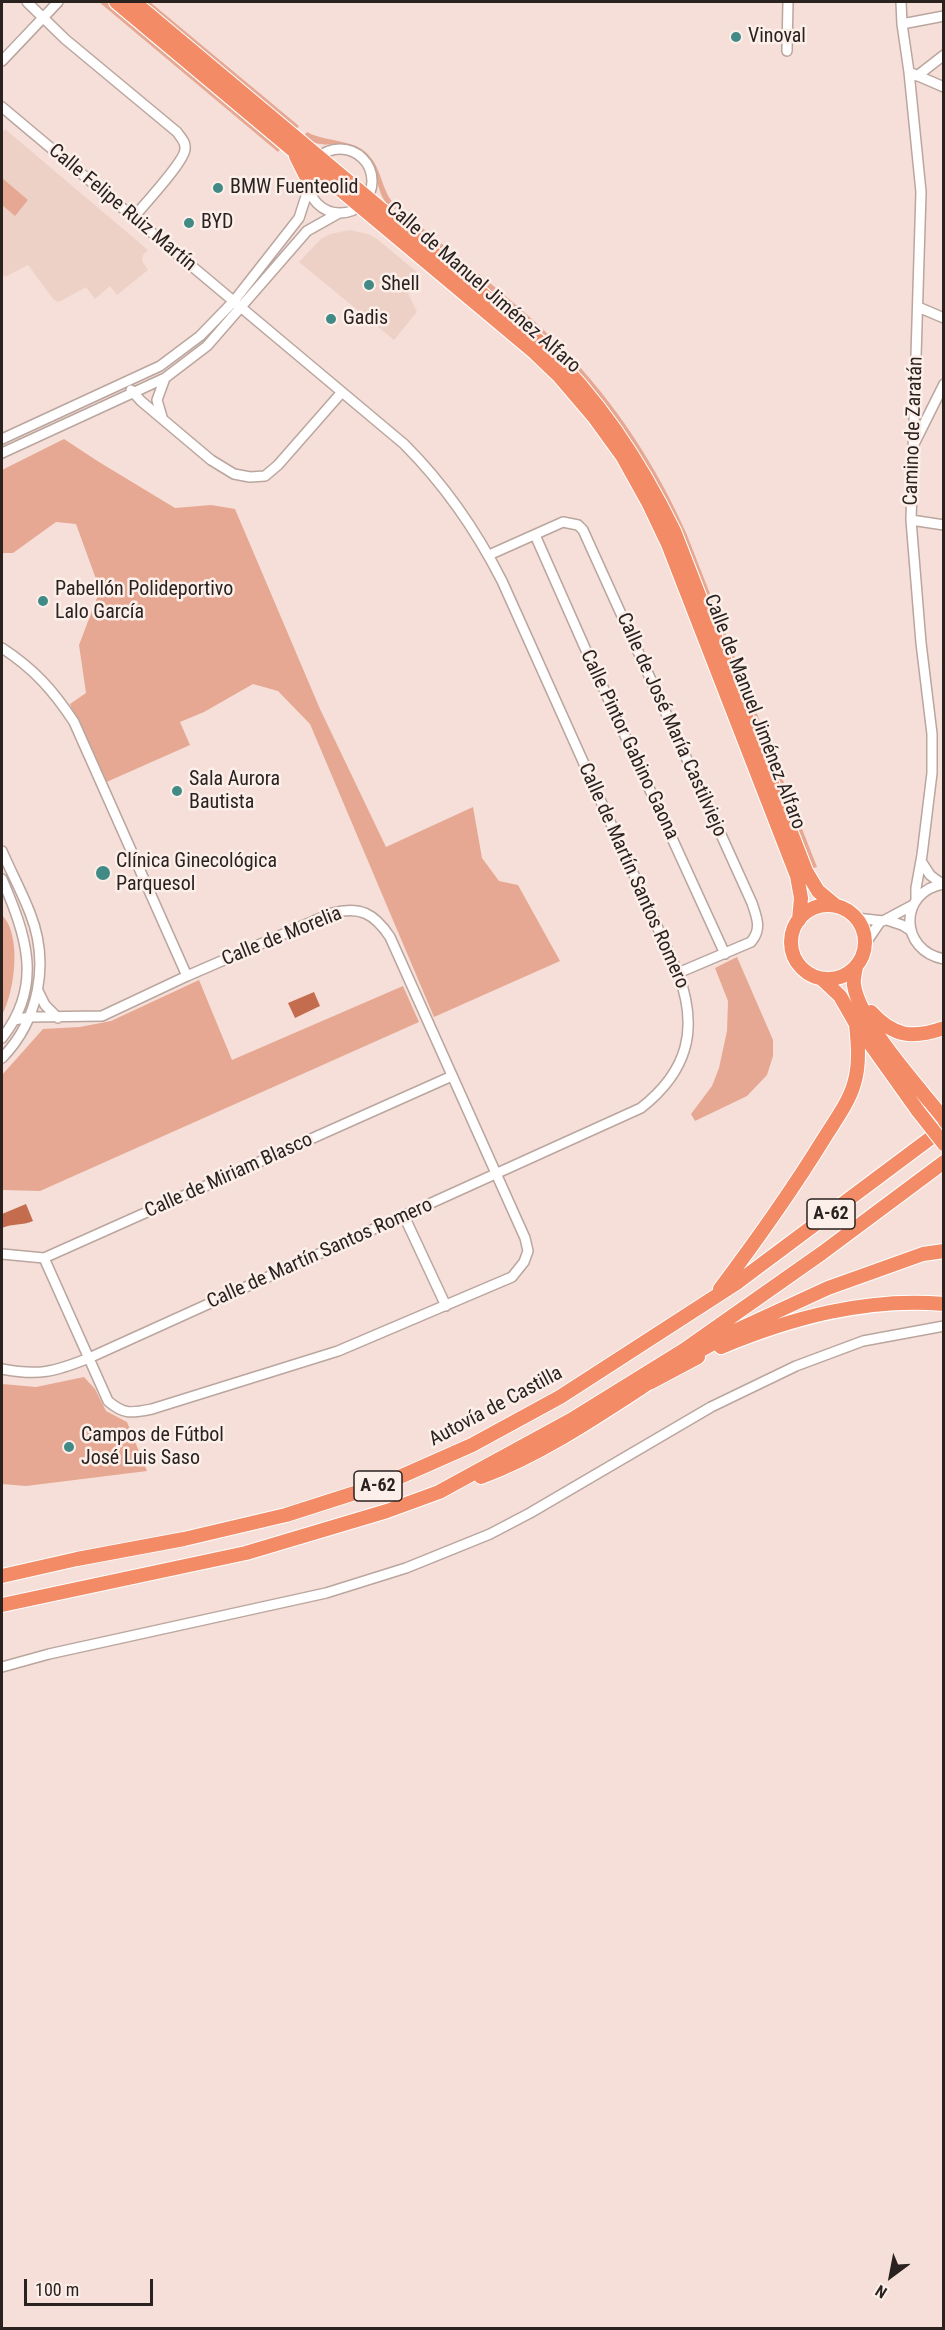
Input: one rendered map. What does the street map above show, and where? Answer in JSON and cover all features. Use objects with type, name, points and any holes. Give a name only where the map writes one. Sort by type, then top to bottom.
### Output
[{"type":"highway","name":"Calle de Manuel Jiménez Alfaro","points":[[116,2],[292,149],[315,161]]},
{"type":"highway","name":"Calle de Manuel Jiménez Alfaro","points":[[134,2],[315,161],[546,348],[599,405],[653,487],[695,580],[726,668],[806,871],[818,891],[836,906]]},
{"type":"highway","points":[[292,149],[308,184]]},
{"type":"highway","name":"Calle de Manuel Jiménez Alfaro","points":[[364,202],[424,259],[559,376],[594,417],[623,457],[668,544],[793,865],[801,898],[799,920]]},
{"type":"highway","points":[[822,979],[841,977],[856,967],[861,960],[865,944],[861,926],[856,918],[847,910],[836,906],[816,908],[799,920],[791,940],[796,961],[803,969],[822,979],[840,996],[856,1024],[944,1144]]},
{"type":"highway","points":[[856,967],[854,982],[857,995],[884,1044],[944,1119]]},
{"type":"highway","points":[[857,995],[872,1013],[893,1031],[907,1035],[944,1028]]},
{"type":"highway","points":[[715,1296],[795,1185],[848,1101],[854,1083],[859,1049],[856,1024]]},
{"type":"highway","name":"Autovía de Castilla","points":[[2,1576],[246,1526],[386,1483],[472,1445],[560,1397],[738,1282],[944,1128]]},
{"type":"highway","name":"A-62","points":[[2,1605],[246,1553],[377,1514],[439,1492],[571,1420],[684,1350],[822,1253],[944,1162]]},
{"type":"highway","points":[[439,1492],[498,1470],[573,1431],[692,1354],[784,1307],[839,1284],[923,1254],[944,1251]]},
{"type":"highway","points":[[651,1382],[732,1342],[807,1316],[865,1306],[944,1304]]},
{"type":"street","points":[[27,2],[65,39],[177,132],[185,144],[186,152],[178,164],[133,218]]},
{"type":"street","points":[[2,61],[58,2]]},
{"type":"street","points":[[787,51],[788,2]]},
{"type":"street","name":"Camino de Zaratán","points":[[901,2],[902,24],[913,74],[921,192],[911,520],[921,643],[932,734],[932,773],[921,861],[910,917],[910,930]]},
{"type":"street","points":[[902,24],[944,16]]},
{"type":"street","points":[[913,74],[944,55]]},
{"type":"street","points":[[913,74],[944,87]]},
{"type":"street","name":"Calle Felipe Ruiz Martín","points":[[2,107],[242,309]]},
{"type":"street","points":[[2,439],[128,382],[178,354],[200,336],[234,301],[299,218],[308,184],[315,161],[336,149],[349,150],[360,156],[371,172],[371,192],[364,202],[347,213],[339,213],[320,205],[308,184]]},
{"type":"street","points":[[2,453],[165,378],[207,346],[242,309],[307,231],[339,213]]},
{"type":"street","points":[[918,307],[944,318]]},
{"type":"street","name":"Calle de Martín Santos Romero","points":[[2,1369],[39,1374],[62,1369],[612,1123],[641,1108],[657,1096],[677,1068],[687,1039],[689,1021],[686,994],[678,973],[489,555],[469,520],[435,476],[404,444],[242,309]]},
{"type":"street","points":[[163,419],[157,400],[165,378]]},
{"type":"street","points":[[128,382],[132,394],[224,469],[234,474],[265,476],[278,465],[342,392]]},
{"type":"street","points":[[913,446],[944,384]]},
{"type":"street","points":[[113,402],[141,401]]},
{"type":"street","points":[[915,411],[919,417],[928,417]]},
{"type":"street","points":[[911,520],[944,525]]},
{"type":"street","name":"Calle de José María Castilviejo","points":[[489,555],[563,522],[570,522],[579,525],[583,530],[611,591],[759,921],[757,935],[751,942],[678,973]]},
{"type":"street","name":"Calle Pintor Gabino Gaona","points":[[535,535],[725,954]]},
{"type":"street","points":[[2,648],[32,669],[55,692],[74,722],[187,976]]},
{"type":"street","points":[[2,851],[31,915],[39,943],[40,970],[38,991],[30,1017],[2,1058]]},
{"type":"street","points":[[921,861],[930,875],[943,884]]},
{"type":"street","points":[[2,879],[19,921],[27,950],[27,978],[24,996],[14,1020],[2,1038]]},
{"type":"street","points":[[865,944],[884,921],[914,903],[930,887],[943,884]]},
{"type":"street","name":"Calle de Morelia","points":[[14,1020],[30,1017],[102,1016],[332,913],[355,910],[365,913],[381,924],[390,937],[497,1174],[525,1238],[528,1251],[524,1262],[512,1277],[339,1351],[152,1409],[131,1413],[116,1408],[108,1401],[44,1258]]},
{"type":"street","points":[[856,918],[902,925],[910,930],[922,949],[935,957],[944,959]]},
{"type":"street","points":[[38,991],[45,1005],[58,1018]]},
{"type":"street","name":"Calle de Miriam Blasco","points":[[2,1254],[44,1258],[452,1076]]},
{"type":"street","points":[[404,1216],[446,1306]]},
{"type":"street","points":[[2,1667],[49,1654],[326,1593],[406,1568],[490,1534],[711,1407],[796,1366],[862,1341],[944,1326]]},
{"type":"shaded area","points":[[99,2],[108,2],[282,147],[278,152]]},
{"type":"shaded area","points":[[140,2],[150,2],[299,126],[295,131]]},
{"type":"shaded area","points":[[5,129],[148,250],[143,255],[142,261],[148,270],[117,295],[110,286],[95,299],[86,287],[59,302],[54,300],[28,265],[5,277],[2,273],[2,133]]},
{"type":"shaded area","points":[[307,132],[350,144],[365,152],[375,164],[388,195],[397,207],[393,212],[381,195],[373,168],[366,155],[347,146],[310,141],[303,137]]},
{"type":"shaded area","points":[[2,178],[28,200],[15,216],[2,205]]},
{"type":"shaded area","points":[[405,214],[543,329],[581,368],[633,435],[662,484],[687,535],[817,867],[811,869],[658,487],[401,219]]},
{"type":"shaded area","name":"Shell","points":[[350,230],[368,234],[377,239],[418,273],[408,293],[417,312],[394,340],[299,262],[321,239],[330,234]]},
{"type":"shaded area","points":[[64,439],[175,508],[211,505],[235,509],[320,709],[386,847],[473,807],[482,858],[499,881],[518,885],[560,961],[434,1017],[310,724],[278,691],[253,684],[204,712],[180,722],[190,745],[102,784],[70,704],[86,693],[79,645],[100,590],[76,524],[56,522],[13,553],[2,553],[2,470]]},
{"type":"shaded area","points":[[2,915],[12,936],[14,964],[7,1005],[2,1015]]},
{"type":"shaded area","points":[[737,957],[773,1040],[773,1056],[767,1075],[747,1096],[695,1121],[691,1114],[712,1086],[719,1068],[727,1031],[728,1001],[715,968]]},
{"type":"shaded area","points":[[199,980],[232,1060],[403,986],[419,1022],[40,1191],[2,1190],[2,1075],[43,1029],[80,1027],[111,1021]]},
{"type":"shaded area","points":[[314,992],[320,1006],[295,1018],[288,1003]]},
{"type":"shaded area","points":[[26,1204],[33,1221],[2,1228],[2,1214]]},
{"type":"shaded area","name":"Campos de Fútbol José Luis Saso","points":[[84,1377],[95,1389],[106,1411],[127,1422],[147,1471],[26,1486],[2,1484],[2,1384],[36,1387]]},
{"type":"place","name":"Vinoval","points":[[736,37]]},
{"type":"place","name":"BMW Fuenteolid","points":[[218,188]]},
{"type":"place","name":"BYD","points":[[189,223]]},
{"type":"place","name":"Shell","points":[[369,285]]},
{"type":"place","name":"Gadis","points":[[331,319]]},
{"type":"place","name":"Pabellón Polideportivo Lalo García","points":[[43,601]]},
{"type":"place","name":"Sala Aurora Bautista","points":[[177,791]]},
{"type":"place","name":"Clínica Ginecológica Parquesol","points":[[103,873]]},
{"type":"place","name":"Campos de Fútbol José Luis Saso","points":[[69,1447]]}]
